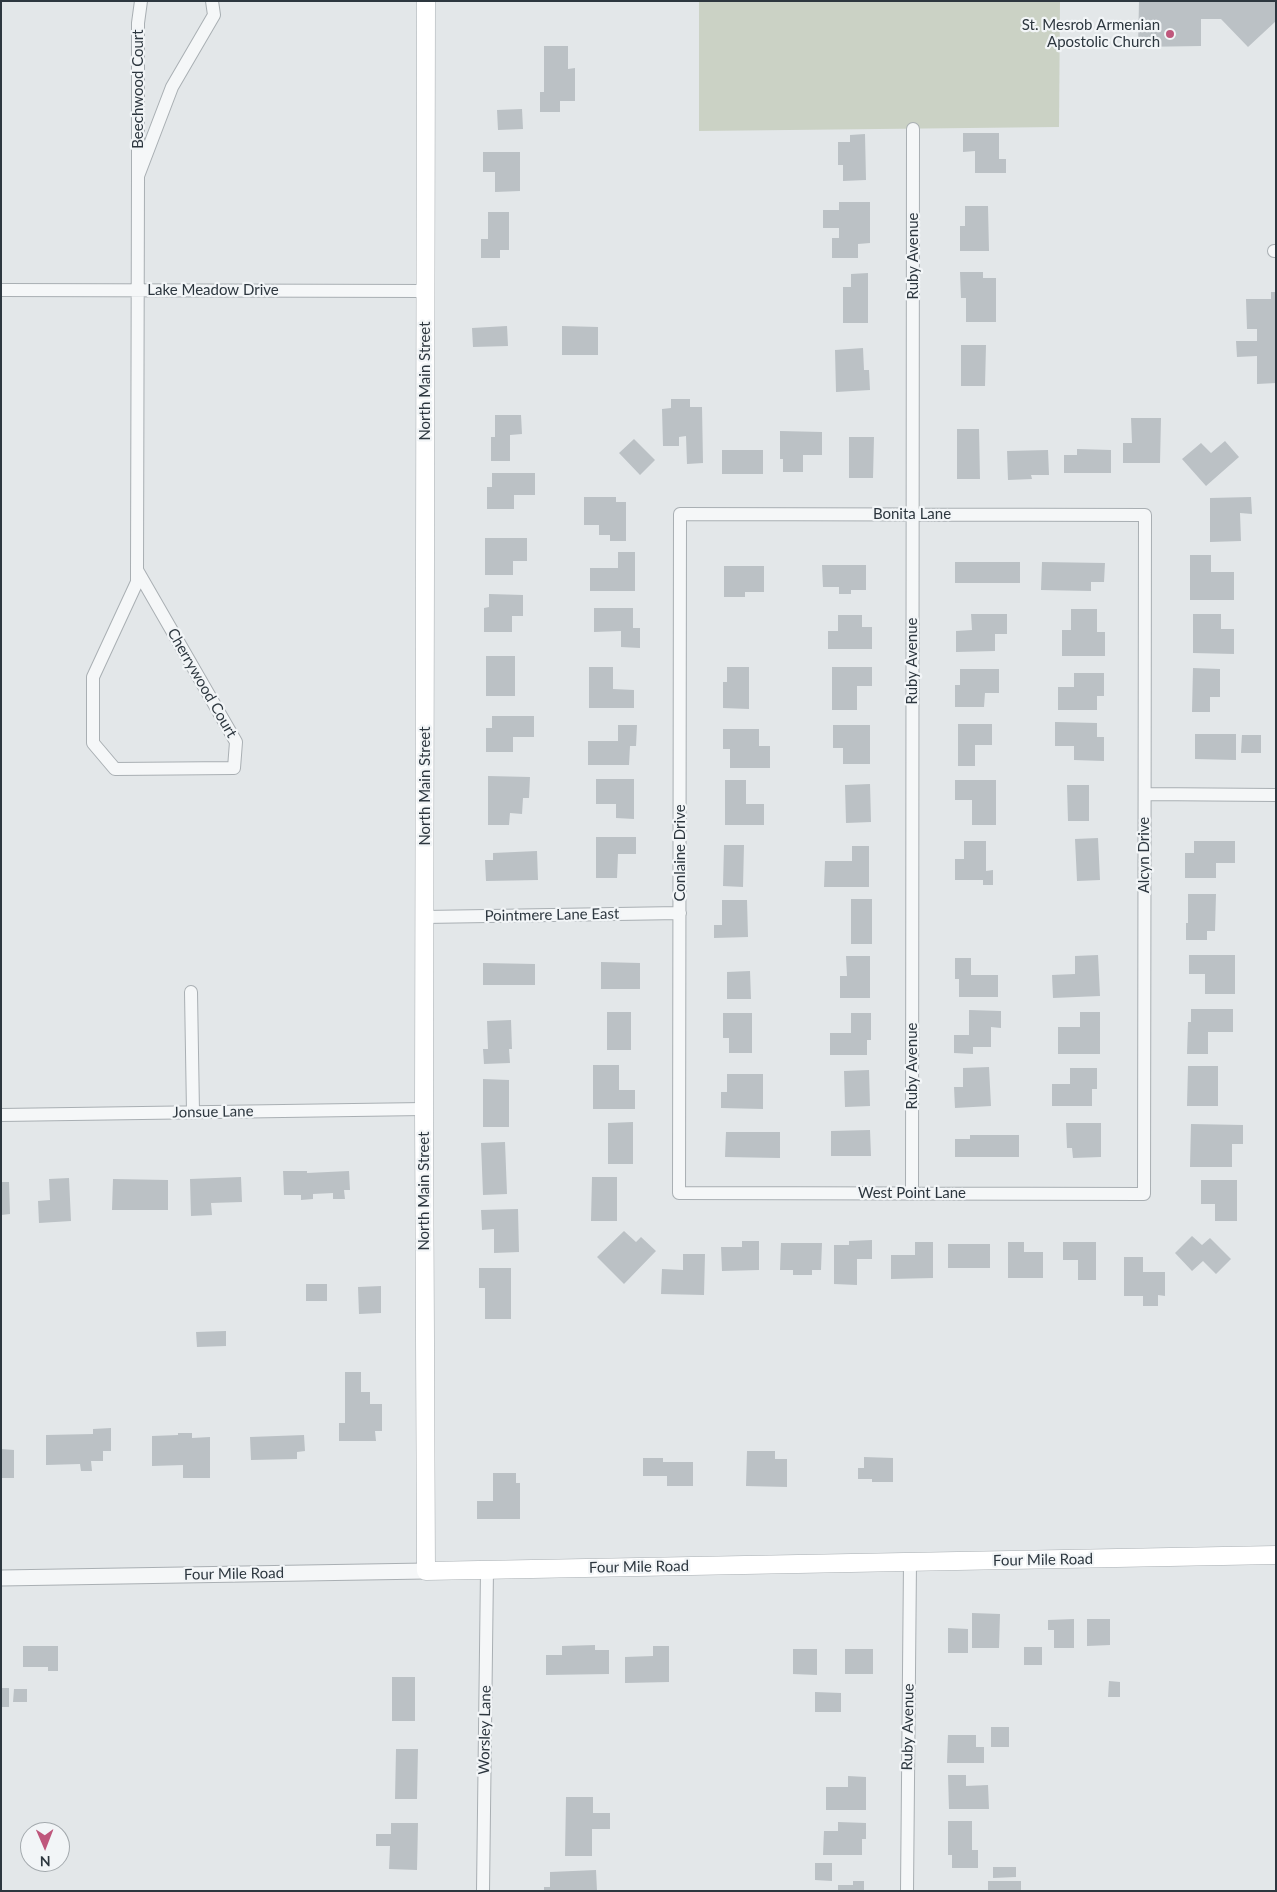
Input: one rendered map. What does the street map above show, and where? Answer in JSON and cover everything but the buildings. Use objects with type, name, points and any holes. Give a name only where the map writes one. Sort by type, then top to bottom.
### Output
[{"type":"main road","name":"North Main Street","points":[[426,1],[424,917],[426,1570]]},
{"type":"main road","name":"Four Mile Road","points":[[426,1570],[1276,1555]]},
{"type":"street","name":"Beechwood Court","points":[[138,290],[138,22],[141,1]]},
{"type":"street","name":"Beechwood Court","points":[[138,176],[172,87],[214,15],[212,1]]},
{"type":"street","name":"Ruby Avenue","points":[[912,1193],[913,129]]},
{"type":"street","name":"Lake Meadow Drive","points":[[1,290],[425,291]]},
{"type":"street","name":"Cherrywood Court","points":[[137,570],[236,742],[234,768],[115,769],[93,743],[93,677],[137,582],[137,570],[138,290]]},
{"type":"street","name":"Bonita Lane","points":[[680,514],[1145,515]]},
{"type":"street","name":"Conlaine Drive","points":[[679,1193],[680,514]]},
{"type":"street","name":"Alcyn Drive","points":[[1144,1194],[1145,515]]},
{"type":"street","points":[[1145,794],[1276,795]]},
{"type":"street","name":"Pointmere Lane East","points":[[424,917],[680,913]]},
{"type":"street","points":[[191,992],[193,1112]]},
{"type":"street","name":"Jonsue Lane","points":[[1,1115],[424,1109]]},
{"type":"street","name":"West Point Lane","points":[[679,1193],[1144,1194]]},
{"type":"street","name":"Ruby Avenue","points":[[906,1891],[910,1562]]},
{"type":"street","name":"Four Mile Road","points":[[1,1578],[426,1570]]},
{"type":"street","name":"Worsley Lane","points":[[483,1891],[487,1570]]},
{"type":"shaded area","points":[[699,1],[1060,1],[1059,127],[699,131]]},
{"type":"place","name":"St. Mesrob Armenian Apostolic Church","points":[[1170,34]]}]
